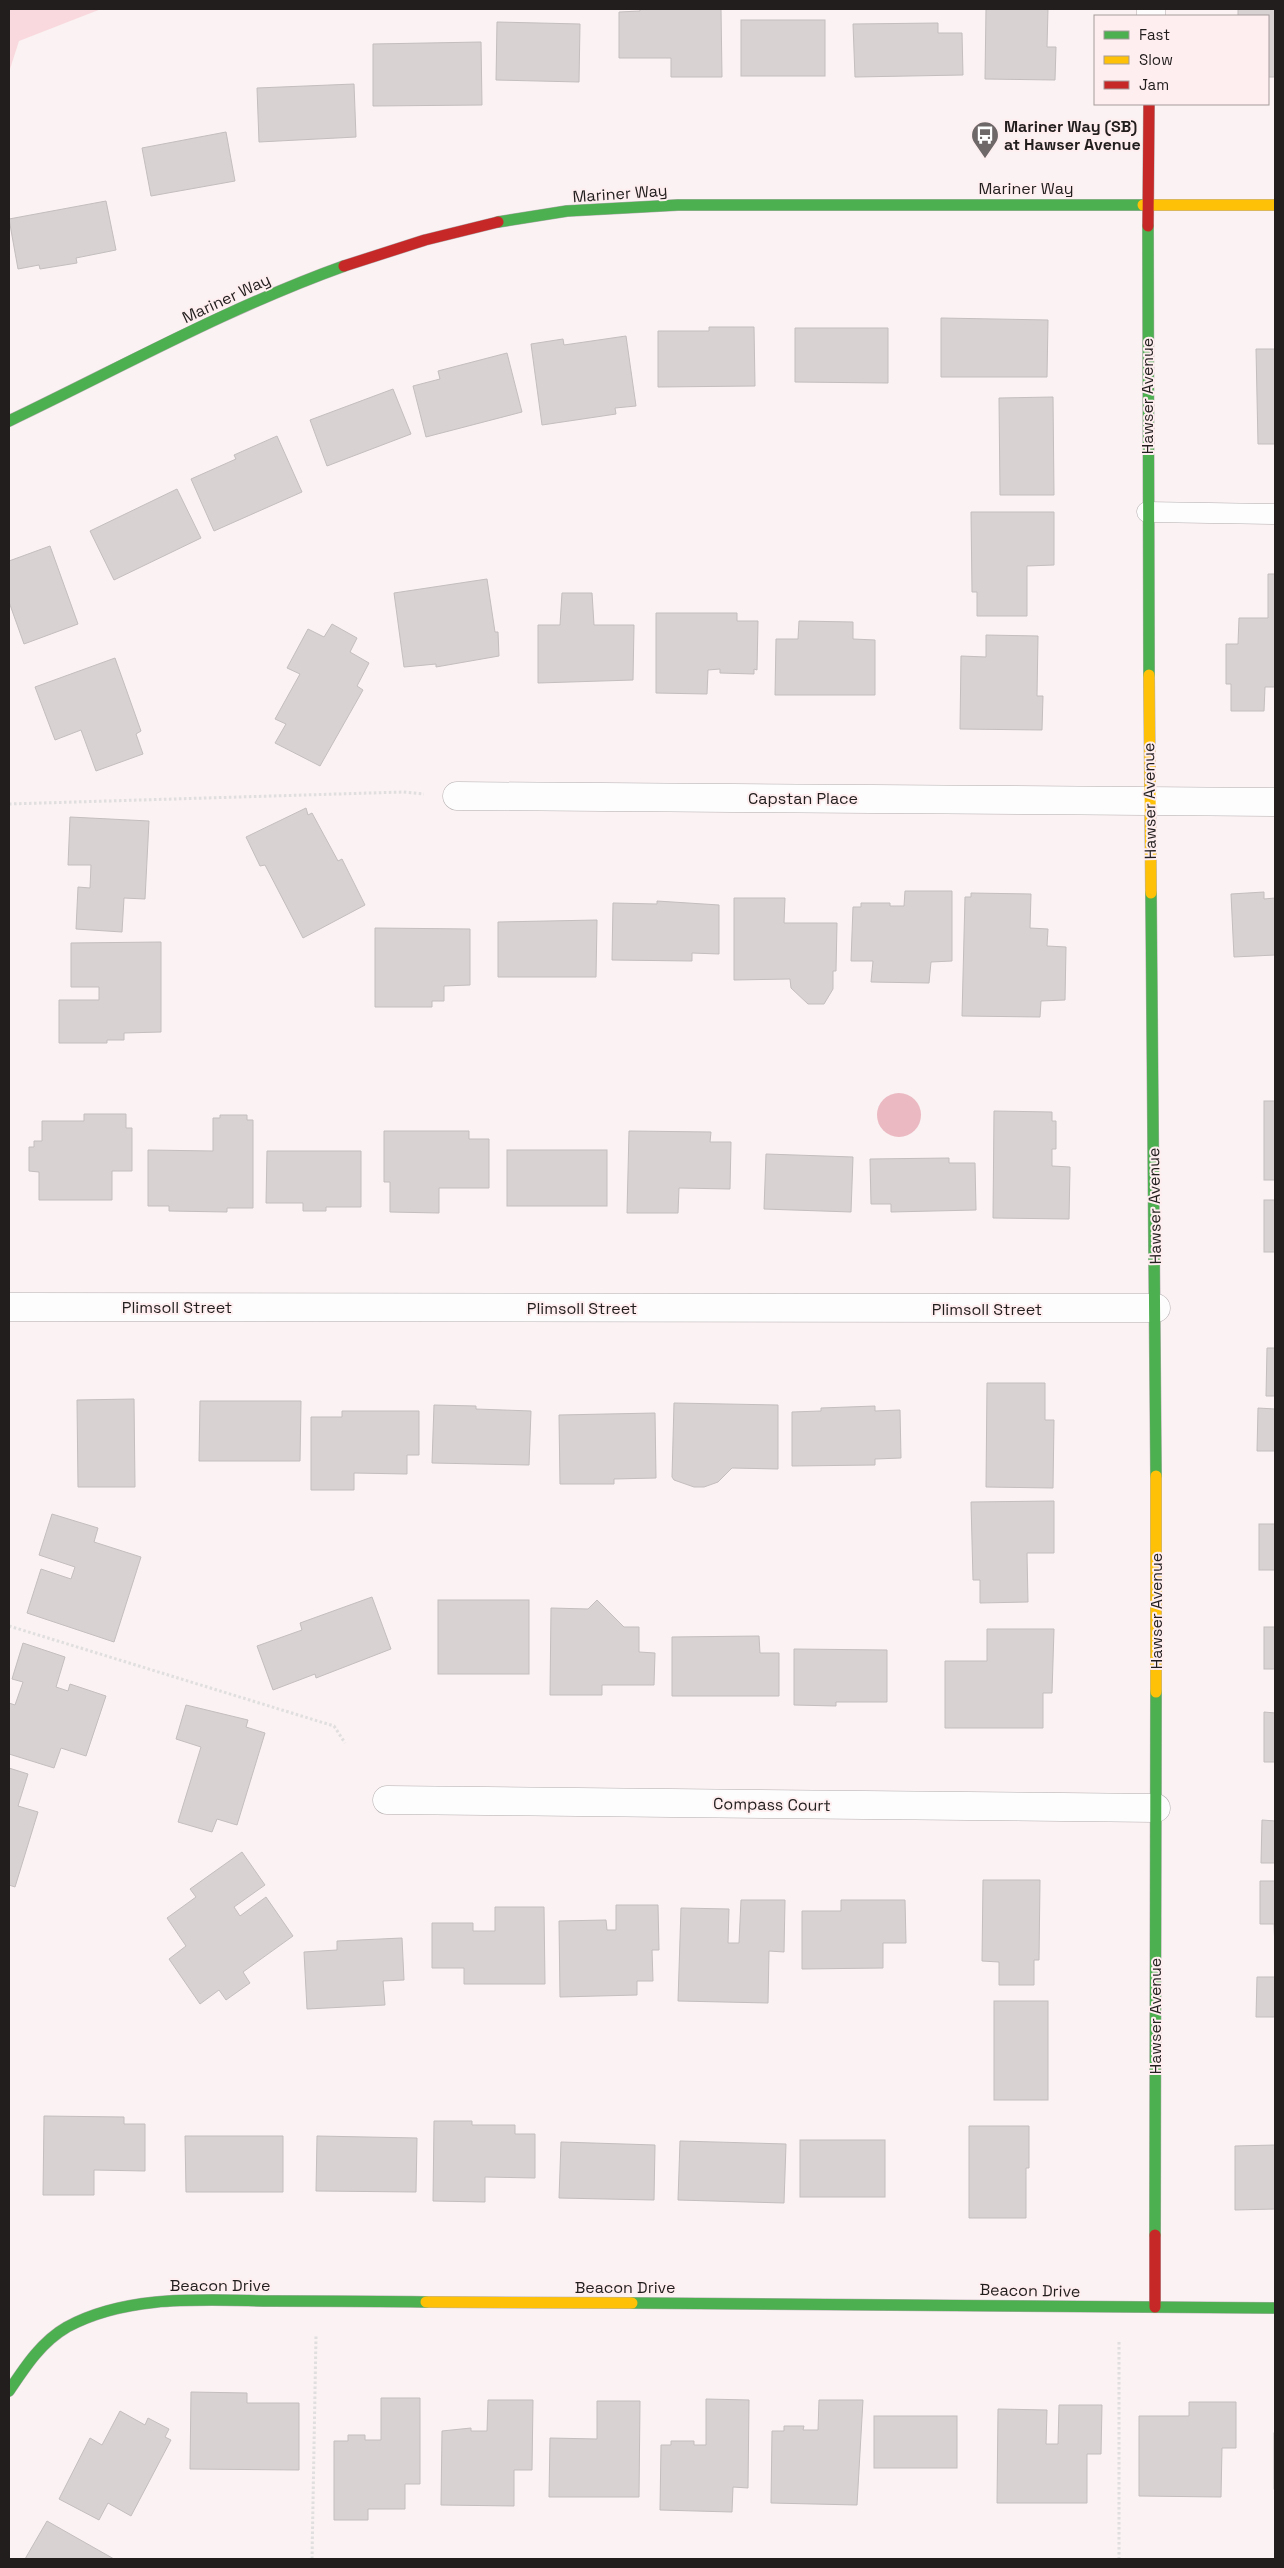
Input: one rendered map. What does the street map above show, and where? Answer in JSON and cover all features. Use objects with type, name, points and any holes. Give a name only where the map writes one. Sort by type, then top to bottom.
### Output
[{"type":"street","name":"Hawser Avenue","points":[[1149,105],[1147,512],[1156,1308],[1155,2307]]},
{"type":"street","name":"Mariner Way","points":[[9,421],[224,315],[281,290],[350,262],[496,223],[614,207],[911,203],[1275,205]]},
{"type":"street","name":"Capstan Place","points":[[457,796],[1275,802]]},
{"type":"street","name":"Plimsoll Street","points":[[9,1307],[1156,1308]]},
{"type":"street","name":"Compass Court","points":[[387,1800],[1156,1808]]},
{"type":"street","name":"Beacon Drive","points":[[9,2391],[43,2345],[61,2330],[105,2309],[147,2302],[204,2300],[1275,2308]]},
{"type":"lane","points":[[1147,512],[1275,514]]},
{"type":"path","points":[[9,804],[403,792],[457,796]]},
{"type":"path","points":[[9,1626],[334,1726],[345,1743]]},
{"type":"path","points":[[312,2559],[316,2328]]},
{"type":"path","points":[[1118,2352],[1118,2559]]},
{"type":"shaded area","points":[[9,9],[101,9],[19,41],[9,72]]},
{"type":"shaded area","points":[[895,1093],[903,1093],[915,1099],[921,1115],[915,1131],[903,1137],[895,1137],[883,1131],[877,1119],[877,1111],[883,1099]]},
{"type":"building","points":[[640,9],[721,9],[722,77],[671,77],[671,58],[619,58],[619,12],[640,11]]},
{"type":"building","points":[[986,9],[1048,9],[1047,47],[1056,47],[1055,80],[985,79]]},
{"type":"building","points":[[1238,9],[1275,9],[1275,77],[1269,77],[1269,15],[1238,15]]},
{"type":"building","points":[[741,20],[825,20],[825,76],[741,76]]},
{"type":"building","points":[[497,22],[580,24],[579,82],[496,80]]},
{"type":"building","points":[[938,23],[938,33],[962,33],[963,75],[855,77],[853,24]]},
{"type":"building","points":[[481,42],[482,105],[373,106],[373,44]]},
{"type":"building","points":[[354,84],[356,137],[259,142],[257,88]]},
{"type":"building","points":[[226,132],[235,181],[151,196],[142,148]]},
{"type":"building","points":[[106,201],[116,250],[76,258],[77,263],[40,269],[39,265],[18,269],[9,219]]},
{"type":"building","points":[[941,318],[1048,320],[1047,377],[941,377]]},
{"type":"building","points":[[709,327],[754,327],[755,386],[658,387],[658,331],[709,331]]},
{"type":"building","points":[[795,328],[888,328],[888,383],[795,382]]},
{"type":"building","points":[[626,336],[636,406],[615,408],[616,414],[542,425],[531,344],[563,339],[564,345]]},
{"type":"building","points":[[1256,349],[1275,349],[1275,444],[1258,444]]},
{"type":"building","points":[[507,353],[522,412],[426,437],[413,386],[440,379],[438,371]]},
{"type":"building","points":[[393,389],[411,434],[327,466],[310,420]]},
{"type":"building","points":[[1053,397],[1054,495],[1000,495],[999,398]]},
{"type":"building","points":[[277,436],[302,492],[214,531],[191,479],[236,459],[234,455]]},
{"type":"building","points":[[177,489],[201,538],[114,580],[90,531]]},
{"type":"building","points":[[971,512],[1054,512],[1054,565],[1027,566],[1027,616],[977,616],[977,592],[972,592]]},
{"type":"building","points":[[50,546],[78,624],[24,644],[9,602],[9,561]]},
{"type":"building","points":[[1268,574],[1275,574],[1275,687],[1265,687],[1264,711],[1231,711],[1231,684],[1226,684],[1226,644],[1238,644],[1239,618],[1268,618]]},
{"type":"building","points":[[487,579],[495,632],[498,632],[499,656],[436,667],[436,664],[404,667],[394,593]]},
{"type":"building","points":[[562,593],[592,593],[594,625],[634,625],[633,680],[538,683],[538,625],[560,625]]},
{"type":"building","points":[[656,613],[737,613],[737,621],[758,621],[757,670],[754,669],[754,674],[720,673],[720,669],[708,670],[707,694],[656,693]]},
{"type":"building","points":[[799,621],[853,622],[853,639],[875,640],[875,695],[775,695],[776,639],[798,639]]},
{"type":"building","points":[[332,624],[357,638],[350,652],[369,663],[357,686],[363,690],[320,766],[275,743],[286,724],[275,719],[300,674],[287,668],[308,629],[324,637]]},
{"type":"building","points":[[986,635],[1038,636],[1037,696],[1043,696],[1042,730],[960,729],[961,656],[986,657]]},
{"type":"building","points":[[115,658],[141,731],[136,734],[143,754],[96,771],[81,730],[55,740],[35,687]]},
{"type":"building","points":[[306,808],[308,815],[312,813],[338,861],[342,859],[365,905],[303,938],[265,865],[260,866],[246,837]]},
{"type":"building","points":[[70,817],[149,821],[145,899],[124,898],[122,932],[76,929],[78,887],[90,888],[91,865],[68,865]]},
{"type":"building","points":[[905,891],[952,891],[952,961],[931,962],[929,983],[871,982],[873,961],[851,961],[853,907],[861,907],[861,903],[890,903],[890,906],[904,906]]},
{"type":"building","points":[[1264,892],[1264,899],[1275,898],[1275,955],[1234,957],[1231,894]]},
{"type":"building","points":[[971,893],[1031,894],[1030,928],[1048,929],[1047,946],[1066,947],[1065,1000],[1041,1001],[1040,1017],[962,1016],[965,897],[971,897]]},
{"type":"building","points":[[734,898],[785,898],[784,923],[837,923],[836,971],[833,971],[833,989],[824,1004],[808,1004],[791,988],[790,979],[734,980]]},
{"type":"building","points":[[657,901],[719,905],[719,954],[692,953],[692,961],[612,960],[613,903],[657,904]]},
{"type":"building","points":[[597,920],[596,977],[498,977],[498,922]]},
{"type":"building","points":[[375,928],[470,929],[470,985],[444,986],[444,1001],[432,1001],[432,1007],[375,1007]]},
{"type":"building","points":[[161,942],[161,1032],[124,1033],[124,1040],[107,1040],[107,1043],[59,1043],[59,1000],[99,1000],[99,987],[71,987],[71,943]]},
{"type":"building","points":[[1264,1101],[1275,1101],[1275,1180],[1264,1180]]},
{"type":"building","points":[[994,1111],[1052,1112],[1052,1121],[1056,1121],[1056,1149],[1052,1149],[1052,1166],[1070,1167],[1069,1219],[993,1218]]},
{"type":"building","points":[[84,1114],[126,1114],[126,1128],[132,1128],[132,1171],[112,1171],[112,1200],[39,1200],[39,1172],[29,1171],[29,1147],[34,1147],[34,1141],[42,1141],[42,1121],[84,1121]]},
{"type":"building","points":[[220,1115],[247,1115],[247,1120],[253,1120],[253,1208],[227,1208],[227,1212],[169,1211],[169,1206],[148,1206],[148,1150],[213,1151],[213,1118],[220,1118]]},
{"type":"building","points":[[384,1131],[469,1131],[469,1139],[489,1139],[489,1188],[439,1188],[439,1213],[390,1212],[390,1182],[384,1182]]},
{"type":"building","points":[[629,1131],[711,1132],[710,1142],[731,1142],[730,1189],[679,1188],[678,1213],[627,1213]]},
{"type":"building","points":[[507,1150],[607,1150],[607,1206],[507,1206]]},
{"type":"building","points":[[267,1151],[361,1151],[361,1207],[326,1207],[326,1211],[303,1211],[303,1203],[266,1203]]},
{"type":"building","points":[[766,1154],[853,1157],[851,1212],[764,1209]]},
{"type":"building","points":[[949,1158],[949,1163],[975,1163],[976,1210],[891,1212],[891,1204],[871,1204],[870,1159]]},
{"type":"building","points":[[1264,1200],[1275,1200],[1275,1252],[1264,1252]]},
{"type":"building","points":[[1267,1348],[1275,1348],[1275,1396],[1266,1396]]},
{"type":"building","points":[[987,1383],[1045,1383],[1045,1420],[1054,1420],[1053,1488],[986,1487]]},
{"type":"building","points":[[134,1399],[135,1487],[78,1487],[77,1400]]},
{"type":"building","points":[[200,1401],[301,1401],[300,1461],[199,1461]]},
{"type":"building","points":[[674,1403],[778,1405],[778,1469],[732,1468],[718,1482],[704,1487],[694,1487],[674,1480],[672,1477]]},
{"type":"building","points":[[434,1405],[476,1406],[476,1409],[531,1411],[529,1465],[432,1463]]},
{"type":"building","points":[[875,1406],[875,1411],[900,1410],[901,1458],[875,1459],[875,1465],[792,1466],[792,1412],[821,1411],[821,1408]]},
{"type":"building","points":[[1258,1408],[1275,1409],[1275,1451],[1257,1451]]},
{"type":"building","points":[[342,1411],[419,1411],[419,1455],[407,1455],[407,1474],[354,1473],[354,1490],[311,1490],[311,1417],[342,1417]]},
{"type":"building","points":[[655,1413],[656,1478],[614,1479],[614,1484],[560,1484],[559,1415]]},
{"type":"building","points":[[1054,1501],[1054,1553],[1027,1553],[1028,1602],[980,1603],[980,1580],[973,1580],[971,1502]]},
{"type":"building","points":[[52,1514],[98,1528],[94,1542],[141,1557],[114,1642],[27,1613],[41,1569],[71,1579],[75,1567],[39,1555]]},
{"type":"building","points":[[1259,1524],[1275,1524],[1275,1570],[1259,1570]]},
{"type":"building","points":[[372,1597],[391,1649],[316,1678],[315,1674],[273,1690],[257,1646],[302,1630],[300,1623]]},
{"type":"building","points":[[438,1600],[529,1600],[529,1674],[438,1674]]},
{"type":"building","points":[[597,1600],[624,1627],[639,1627],[639,1652],[655,1653],[654,1685],[602,1685],[602,1695],[550,1695],[551,1608],[588,1609]]},
{"type":"building","points":[[1264,1627],[1275,1627],[1275,1669],[1264,1669]]},
{"type":"building","points":[[987,1629],[1054,1629],[1052,1693],[1043,1693],[1043,1728],[945,1728],[945,1661],[987,1661]]},
{"type":"building","points":[[759,1636],[760,1653],[779,1653],[779,1696],[672,1696],[672,1637]]},
{"type":"building","points":[[23,1643],[65,1657],[56,1687],[68,1691],[70,1684],[106,1696],[86,1756],[61,1748],[54,1768],[9,1754],[9,1703],[15,1705],[23,1682],[12,1679]]},
{"type":"building","points":[[794,1649],[887,1650],[887,1702],[836,1702],[836,1706],[794,1705]]},
{"type":"building","points":[[186,1705],[248,1720],[246,1727],[265,1733],[237,1825],[217,1819],[212,1832],[178,1822],[201,1747],[176,1739]]},
{"type":"building","points":[[1264,1712],[1275,1713],[1275,1762],[1264,1762]]},
{"type":"building","points":[[9,1768],[28,1774],[18,1806],[38,1812],[15,1887],[9,1885]]},
{"type":"building","points":[[1262,1820],[1275,1821],[1275,1863],[1261,1863]]},
{"type":"building","points":[[242,1852],[265,1885],[234,1907],[240,1916],[266,1897],[293,1936],[243,1972],[250,1983],[226,2000],[219,1990],[200,2004],[169,1959],[186,1946],[167,1918],[196,1897],[190,1889]]},
{"type":"building","points":[[983,1880],[1040,1880],[1039,1960],[1034,1960],[1034,1985],[999,1985],[999,1962],[982,1961]]},
{"type":"building","points":[[1260,1881],[1275,1881],[1275,1950],[1274,1924],[1260,1924]]},
{"type":"building","points":[[741,1900],[785,1900],[784,1952],[769,1951],[768,2003],[678,2001],[681,1908],[729,1909],[728,1943],[739,1943]]},
{"type":"building","points":[[841,1900],[905,1900],[906,1943],[883,1943],[883,1968],[802,1969],[802,1911],[841,1911]]},
{"type":"building","points":[[616,1905],[658,1905],[659,1950],[652,1950],[653,1981],[637,1981],[637,1995],[560,1997],[559,1921],[606,1920],[607,1930],[616,1930]]},
{"type":"building","points":[[495,1907],[544,1907],[545,1984],[464,1984],[464,1968],[432,1968],[432,1923],[473,1923],[473,1931],[495,1931]]},
{"type":"building","points":[[402,1938],[404,1980],[383,1981],[385,2005],[307,2009],[304,1952],[337,1950],[337,1941]]},
{"type":"building","points":[[1257,1977],[1275,1977],[1275,2017],[1256,2017]]},
{"type":"building","points":[[994,2001],[1048,2001],[1048,2100],[994,2100]]},
{"type":"building","points":[[44,2116],[124,2117],[124,2124],[145,2124],[145,2171],[94,2170],[94,2195],[43,2195]]},
{"type":"building","points":[[434,2121],[472,2121],[472,2125],[515,2125],[515,2134],[535,2134],[535,2178],[485,2177],[485,2202],[433,2201]]},
{"type":"building","points":[[969,2126],[1029,2126],[1029,2168],[1026,2168],[1026,2218],[969,2218]]},
{"type":"building","points":[[185,2136],[283,2136],[283,2192],[186,2192]]},
{"type":"building","points":[[317,2136],[417,2138],[416,2192],[316,2191]]},
{"type":"building","points":[[800,2140],[885,2140],[885,2197],[800,2197]]},
{"type":"building","points":[[680,2141],[786,2144],[784,2203],[678,2200]]},
{"type":"building","points":[[561,2142],[655,2145],[654,2200],[559,2198]]},
{"type":"building","points":[[1275,2145],[1275,2209],[1235,2210],[1235,2146]]},
{"type":"building","points":[[191,2392],[247,2393],[247,2403],[299,2403],[299,2470],[190,2469]]},
{"type":"building","points":[[381,2398],[420,2398],[420,2484],[405,2484],[405,2509],[368,2509],[368,2520],[334,2520],[334,2441],[348,2441],[348,2435],[365,2435],[365,2440],[381,2440]]},
{"type":"building","points":[[706,2399],[749,2400],[748,2488],[733,2487],[732,2512],[660,2510],[661,2445],[671,2445],[671,2441],[694,2441],[694,2445],[706,2445]]},
{"type":"building","points":[[488,2400],[533,2400],[532,2470],[514,2470],[514,2506],[441,2505],[442,2431],[471,2428],[471,2431],[487,2431]]},
{"type":"building","points":[[819,2400],[863,2400],[857,2505],[771,2503],[772,2431],[784,2431],[784,2426],[804,2426],[803,2430],[818,2430]]},
{"type":"building","points":[[597,2401],[640,2401],[639,2497],[549,2497],[550,2438],[597,2439]]},
{"type":"building","points":[[1189,2402],[1236,2402],[1236,2448],[1222,2448],[1221,2497],[1139,2496],[1139,2416],[1189,2416]]},
{"type":"building","points":[[1059,2405],[1102,2405],[1101,2454],[1087,2454],[1087,2503],[997,2503],[998,2409],[1047,2410],[1046,2444],[1058,2444]]},
{"type":"building","points":[[120,2411],[145,2425],[148,2418],[169,2429],[165,2437],[171,2440],[131,2516],[108,2503],[99,2520],[59,2499],[90,2438],[102,2445]]},
{"type":"building","points":[[874,2416],[957,2416],[957,2468],[874,2468]]},
{"type":"building","points":[[1275,2433],[1275,2489],[1274,2489]]},
{"type":"building","points":[[47,2521],[114,2559],[25,2559]]},
{"type":"traffic: fast","points":[[498,222],[567,211],[678,205],[1143,205]]},
{"type":"traffic: fast","points":[[1148,226],[1149,675]]},
{"type":"traffic: fast","points":[[9,421],[174,339],[258,300],[344,266]]},
{"type":"traffic: fast","points":[[1151,893],[1156,1476]]},
{"type":"traffic: fast","points":[[1155,2235],[1156,1692]]},
{"type":"traffic: fast","points":[[9,2391],[34,2356],[58,2333],[90,2316],[115,2309],[140,2304],[193,2300],[426,2302]]},
{"type":"traffic: fast","points":[[632,2303],[1275,2308]]},
{"type":"traffic: slow","points":[[1143,205],[1275,205]]},
{"type":"traffic: slow","points":[[1149,675],[1151,893]]},
{"type":"traffic: slow","points":[[1156,1476],[1156,1692]]},
{"type":"traffic: slow","points":[[426,2302],[632,2303]]},
{"type":"traffic: jam","points":[[1148,226],[1149,105]]},
{"type":"traffic: jam","points":[[344,266],[425,240],[498,222]]},
{"type":"traffic: jam","points":[[1155,2235],[1155,2307]]},
{"type":"place","name":"Mariner Way (SB) at Hawser Avenue","points":[[985,159]]}]
